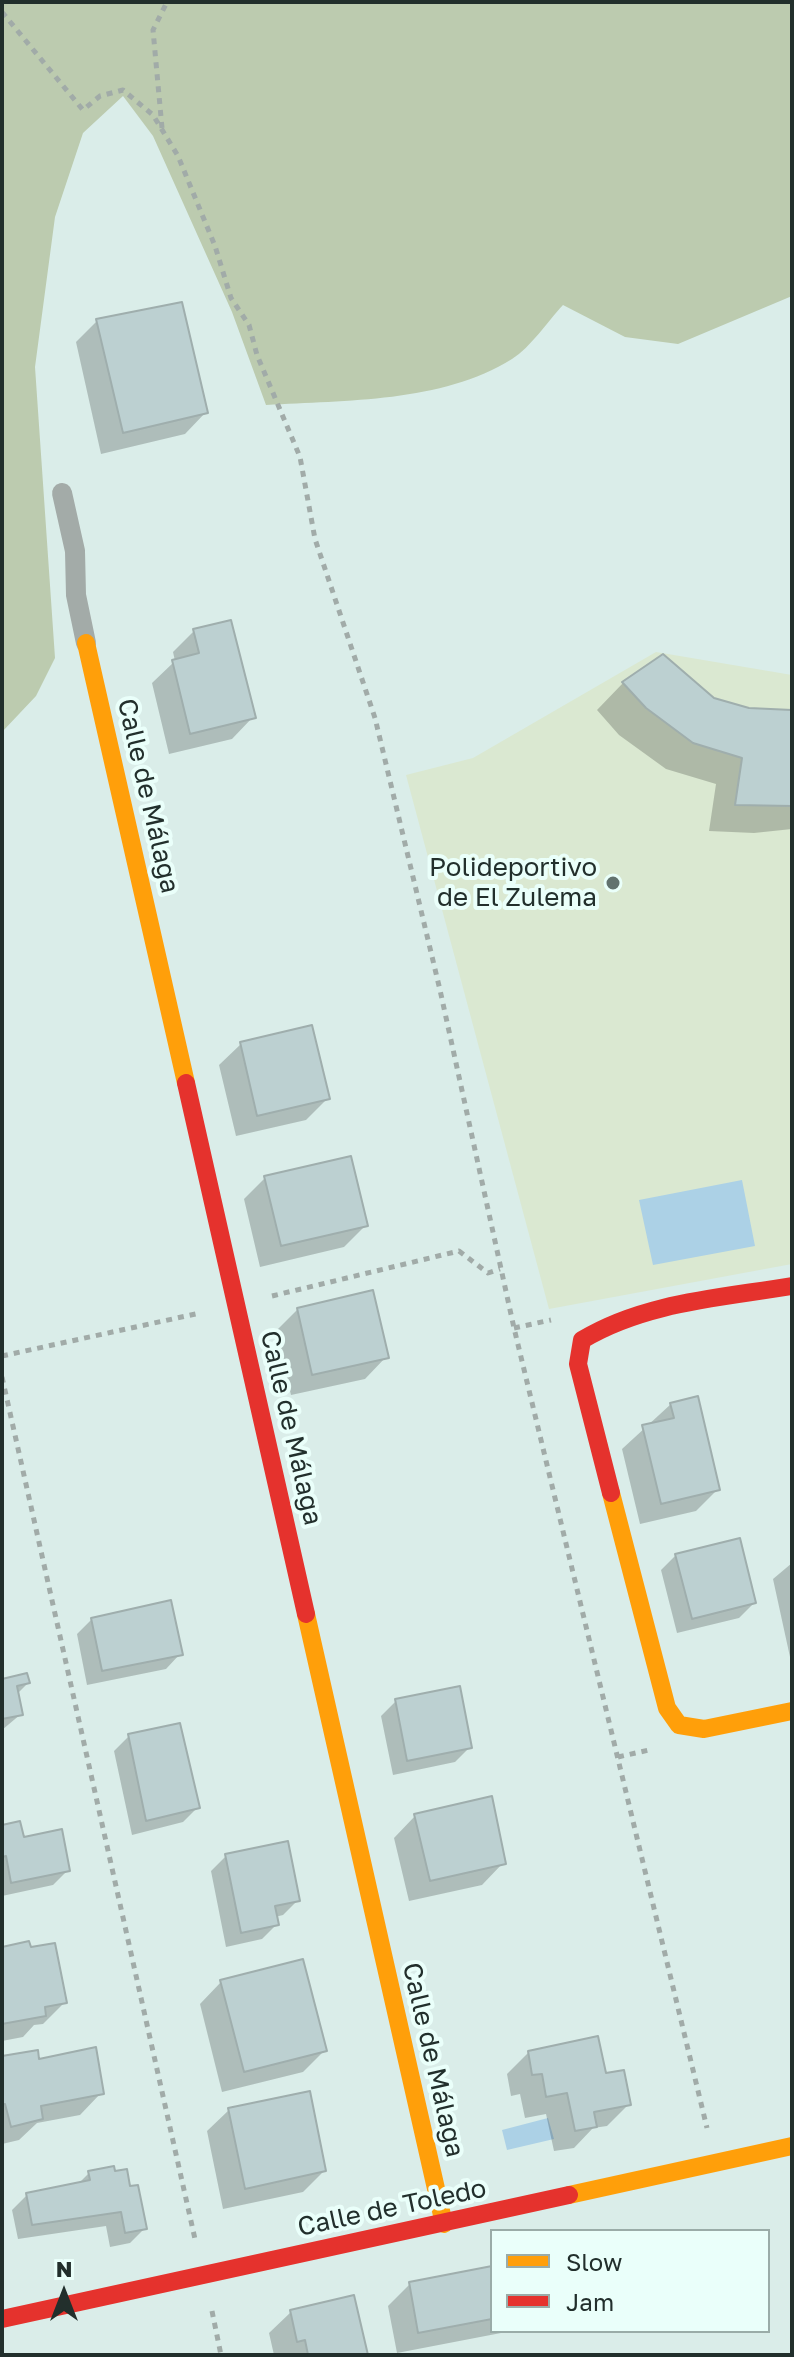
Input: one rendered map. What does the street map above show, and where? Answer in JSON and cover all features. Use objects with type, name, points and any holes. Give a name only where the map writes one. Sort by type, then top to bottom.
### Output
[{"type":"street","name":"Calle de Málaga","points":[[86,643],[444,2224]]},
{"type":"street","points":[[792,1286],[632,1316],[602,1325],[582,1340],[578,1364],[667,1708],[679,1725],[704,1729],[792,1711]]},
{"type":"street","name":"Calle de Toledo","points":[[2,2319],[792,2146]]},
{"type":"lane","points":[[62,493],[75,551],[76,595],[86,643]]},
{"type":"path","points":[[163,129],[153,30],[167,2]]},
{"type":"path","points":[[2,12],[83,110],[100,96],[123,90],[153,115],[163,129],[198,202],[231,298],[249,325],[261,367],[300,457],[315,539],[375,718],[440,990],[514,1328],[715,2164]]},
{"type":"path","points":[[2,1377],[221,2355]]},
{"type":"green space","points":[[2,2],[792,2],[792,296],[678,344],[625,337],[563,305],[519,354],[455,384],[392,397],[266,405],[232,312],[153,136],[123,96],[83,133],[55,217],[35,367],[55,658],[36,696],[2,732]]},
{"type":"green space","name":"Polideportivo de El Zulema","points":[[656,652],[792,675],[792,1264],[549,1309],[406,775],[473,758]]},
{"type":"water","points":[[742,1180],[755,1246],[653,1265],[639,1200]]},
{"type":"water","points":[[548,2118],[554,2139],[507,2150],[502,2130]]},
{"type":"building","points":[[182,302],[208,413],[123,433],[96,319]]},
{"type":"building","points":[[231,620],[256,718],[190,734],[172,660],[199,653],[193,629]]},
{"type":"building","points":[[663,654],[714,698],[749,708],[792,710],[792,806],[735,805],[742,758],[693,743],[646,708],[622,682]]},
{"type":"building","points":[[312,1025],[330,1099],[257,1116],[240,1042]]},
{"type":"building","points":[[351,1156],[368,1226],[281,1246],[264,1176]]},
{"type":"building","points":[[373,1290],[389,1358],[312,1375],[297,1308]]},
{"type":"building","points":[[698,1396],[720,1490],[661,1504],[642,1425],[674,1418],[670,1403]]},
{"type":"building","points":[[740,1538],[756,1603],[692,1619],[675,1554]]},
{"type":"building","points":[[171,1600],[183,1655],[102,1671],[91,1618]]},
{"type":"building","points":[[27,1673],[30,1683],[17,1686],[23,1715],[2,1719],[2,1679]]},
{"type":"building","points":[[460,1686],[472,1748],[407,1761],[395,1699]]},
{"type":"building","points":[[180,1723],[200,1808],[146,1821],[128,1734]]},
{"type":"building","points":[[492,1796],[506,1864],[430,1881],[414,1814]]},
{"type":"building","points":[[20,1821],[24,1837],[62,1829],[70,1871],[11,1883],[6,1856],[2,1857],[2,1825]]},
{"type":"building","points":[[288,1841],[300,1901],[275,1906],[279,1925],[241,1933],[225,1854]]},
{"type":"building","points":[[29,1941],[31,1947],[55,1943],[67,2003],[45,2007],[46,2016],[2,2024],[2,1947]]},
{"type":"building","points":[[303,1959],[327,2051],[244,2072],[220,1980]]},
{"type":"building","points":[[598,2036],[606,2073],[624,2070],[631,2105],[594,2112],[597,2127],[575,2131],[567,2093],[546,2097],[542,2074],[532,2075],[528,2051]]},
{"type":"building","points":[[96,2047],[104,2094],[41,2106],[43,2119],[11,2127],[5,2104],[2,2104],[2,2056],[38,2050],[39,2059]]},
{"type":"building","points":[[310,2091],[326,2171],[245,2189],[228,2108]]},
{"type":"building","points":[[114,2166],[115,2171],[127,2169],[130,2186],[138,2185],[147,2229],[125,2233],[121,2212],[32,2225],[26,2193],[90,2180],[88,2171]]},
{"type":"building","points":[[490,2266],[490,2319],[418,2333],[409,2282]]},
{"type":"building","points":[[354,2295],[368,2355],[308,2355],[305,2340],[297,2342],[290,2310]]},
{"type":"traffic: slow","points":[[86,643],[186,1083]]},
{"type":"traffic: slow","points":[[611,1493],[667,1708],[679,1725],[704,1729],[792,1711]]},
{"type":"traffic: slow","points":[[306,1614],[444,2224]]},
{"type":"traffic: slow","points":[[569,2195],[792,2146]]},
{"type":"traffic: jam","points":[[186,1083],[306,1614]]},
{"type":"traffic: jam","points":[[611,1493],[578,1364],[582,1340],[606,1327],[657,1309],[792,1286]]},
{"type":"traffic: jam","points":[[2,2319],[569,2195]]},
{"type":"place","name":"Polideportivo de El Zulema","points":[[613,883]]}]
